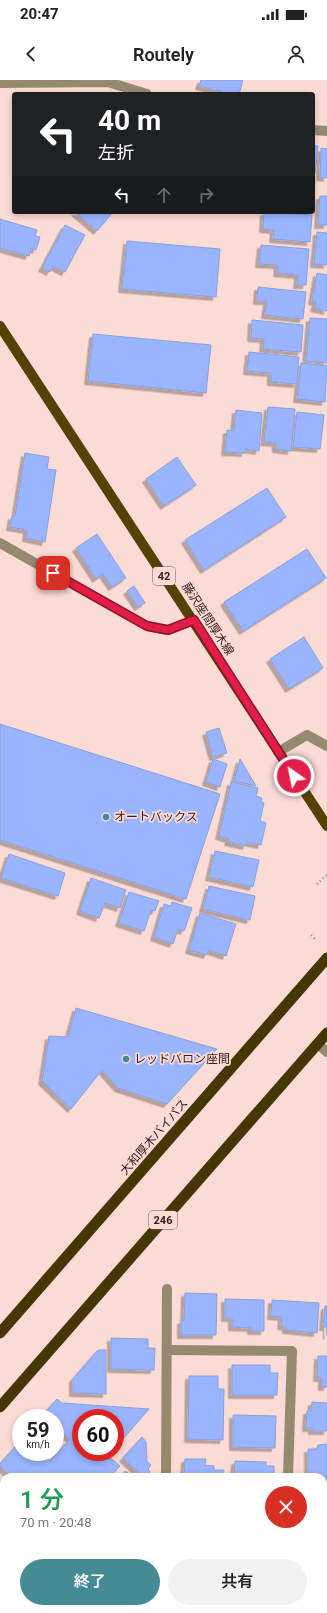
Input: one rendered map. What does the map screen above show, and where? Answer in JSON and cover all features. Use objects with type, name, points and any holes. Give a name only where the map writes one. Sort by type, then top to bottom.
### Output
[{"type":"highway","name":"大和厚木バイパス","points":[[0,1333],[327,958]]},
{"type":"highway","name":"246","points":[[0,1407],[327,1033]]},
{"type":"main road","name":"藤沢座間厚木線","points":[[0,326],[194,620],[327,826]]},
{"type":"street","points":[[0,83],[108,82],[140,92]]},
{"type":"street","points":[[315,130],[327,131]]},
{"type":"street","points":[[0,542],[147,626],[168,630],[194,620]]},
{"type":"street","points":[[278,752],[307,735],[327,746]]},
{"type":"street","points":[[318,1044],[327,1052]]},
{"type":"street","points":[[166,1473],[167,1289]]},
{"type":"street","points":[[167,1350],[292,1352],[288,1473]]},
{"type":"path","points":[[317,884],[327,875]]},
{"type":"building","points":[[201,80],[243,80],[240,92],[222,92],[199,86]]},
{"type":"building","points":[[315,145],[318,146],[315,174]]},
{"type":"building","points":[[321,148],[327,149],[327,178],[320,177]]},
{"type":"building","points":[[320,196],[327,196],[327,225],[318,225]]},
{"type":"building","points":[[77,214],[111,214],[97,231]]},
{"type":"building","points":[[264,214],[312,215],[310,242],[273,239],[274,230],[263,229]]},
{"type":"building","points":[[0,219],[37,230],[35,236],[40,237],[36,250],[31,248],[29,256],[0,248]]},
{"type":"building","points":[[65,225],[85,235],[65,272],[53,266],[50,272],[42,268]]},
{"type":"building","points":[[317,232],[327,233],[327,265],[314,264]]},
{"type":"building","points":[[127,241],[220,249],[216,297],[122,289]]},
{"type":"building","points":[[261,245],[309,249],[306,285],[297,285],[298,275],[277,273],[278,265],[259,264]]},
{"type":"building","points":[[317,273],[327,275],[327,311],[314,308],[316,302],[312,301]]},
{"type":"building","points":[[258,287],[306,292],[303,319],[265,315],[267,301],[257,301]]},
{"type":"building","points":[[310,318],[327,319],[327,363],[306,361]]},
{"type":"building","points":[[252,320],[303,325],[301,352],[263,349],[264,339],[251,338]]},
{"type":"building","points":[[93,334],[211,345],[206,393],[88,381]]},
{"type":"building","points":[[249,352],[299,357],[297,384],[271,382],[271,373],[247,371]]},
{"type":"building","points":[[301,363],[327,366],[325,402],[297,399]]},
{"type":"building","points":[[268,407],[295,409],[291,451],[276,449],[276,443],[264,442]]},
{"type":"building","points":[[236,410],[262,413],[259,451],[245,449],[245,453],[225,452],[227,430],[234,431]]},
{"type":"building","points":[[297,412],[324,415],[320,449],[293,447]]},
{"type":"building","points":[[25,453],[49,457],[47,469],[56,470],[45,542],[26,538],[27,530],[10,527],[12,516],[15,516]]},
{"type":"building","points":[[177,457],[196,485],[164,506],[146,479]]},
{"type":"building","points":[[267,488],[286,517],[204,570],[185,540]]},
{"type":"building","points":[[97,534],[126,578],[112,587],[103,574],[96,579],[76,548]]},
{"type":"building","points":[[307,549],[326,578],[243,631],[224,602]]},
{"type":"building","points":[[134,586],[145,603],[138,607],[127,591]]},
{"type":"building","points":[[304,637],[323,668],[289,689],[270,659]]},
{"type":"building","name":"オートバックス","points":[[0,724],[220,794],[186,899],[0,840]]},
{"type":"building","points":[[219,728],[227,753],[213,757],[206,732]]},
{"type":"building","points":[[213,759],[227,764],[220,787],[206,782]]},
{"type":"building","points":[[240,759],[256,786],[234,781]]},
{"type":"building","points":[[231,782],[258,788],[256,796],[262,798],[261,802],[264,803],[260,821],[266,823],[261,845],[247,842],[246,846],[228,842],[229,839],[219,836]]},
{"type":"building","points":[[215,851],[259,860],[253,887],[209,877]]},
{"type":"building","points":[[9,854],[65,873],[58,896],[1,878]]},
{"type":"building","points":[[91,878],[126,890],[120,908],[105,903],[99,918],[80,911]]},
{"type":"building","points":[[209,886],[255,896],[250,920],[203,909]]},
{"type":"building","points":[[129,892],[159,901],[155,911],[151,910],[144,931],[119,923]]},
{"type":"building","points":[[172,902],[192,908],[184,931],[178,929],[173,944],[154,937],[164,904],[171,906]]},
{"type":"building","points":[[200,913],[236,924],[226,956],[209,950],[207,955],[189,950]]},
{"type":"building","name":"レッドバロン座間","points":[[76,1008],[217,1049],[167,1104],[118,1088],[102,1070],[71,1109],[42,1081],[49,1036],[68,1037]]},
{"type":"building","points":[[185,1293],[217,1294],[216,1335],[181,1335],[181,1321],[184,1320]]},
{"type":"building","points":[[225,1299],[264,1300],[264,1331],[251,1331],[251,1328],[232,1327],[232,1318],[225,1318]]},
{"type":"building","points":[[272,1300],[319,1303],[317,1333],[286,1330],[286,1327],[281,1326],[282,1317],[271,1316]]},
{"type":"building","points":[[325,1306],[327,1306],[327,1327],[323,1327]]},
{"type":"building","points":[[111,1338],[148,1339],[148,1348],[155,1348],[154,1370],[111,1369]]},
{"type":"building","points":[[98,1350],[106,1350],[106,1394],[73,1393],[73,1379]]},
{"type":"building","points":[[318,1356],[327,1356],[327,1387],[322,1387],[322,1378],[317,1378]]},
{"type":"building","points":[[232,1365],[270,1365],[270,1373],[278,1373],[277,1395],[232,1395]]},
{"type":"building","points":[[189,1376],[218,1376],[218,1389],[224,1389],[223,1440],[188,1439]]},
{"type":"building","points":[[57,1399],[62,1403],[149,1409],[124,1438],[124,1409],[72,1409],[72,1461],[114,1461],[120,1466],[114,1473],[8,1473],[0,1466],[0,1464],[12,1450],[12,1461],[64,1461],[64,1446],[70,1439],[64,1434],[64,1409],[48,1409]]},
{"type":"building","points":[[312,1402],[327,1403],[327,1431],[312,1431],[312,1428],[306,1428],[307,1411],[311,1411]]},
{"type":"building","points":[[233,1415],[276,1416],[275,1448],[233,1447]]},
{"type":"building","points":[[142,1437],[146,1442],[147,1461],[151,1465],[148,1469],[149,1473],[139,1473],[124,1459],[124,1457]]},
{"type":"building","points":[[327,1444],[327,1473],[308,1473],[308,1449],[317,1449],[318,1445]]},
{"type":"building","points":[[185,1459],[206,1459],[205,1465],[214,1466],[214,1470],[224,1470],[224,1473],[184,1473]]},
{"type":"building","points":[[235,1461],[266,1462],[266,1466],[274,1466],[274,1473],[234,1473]]},
{"type":"place","name":"オートバックス","points":[[106,817]]},
{"type":"place","name":"レッドバロン座間","points":[[126,1059]]},
{"type":"route","points":[[53,573],[147,626],[168,630],[194,620],[294,776]]}]
